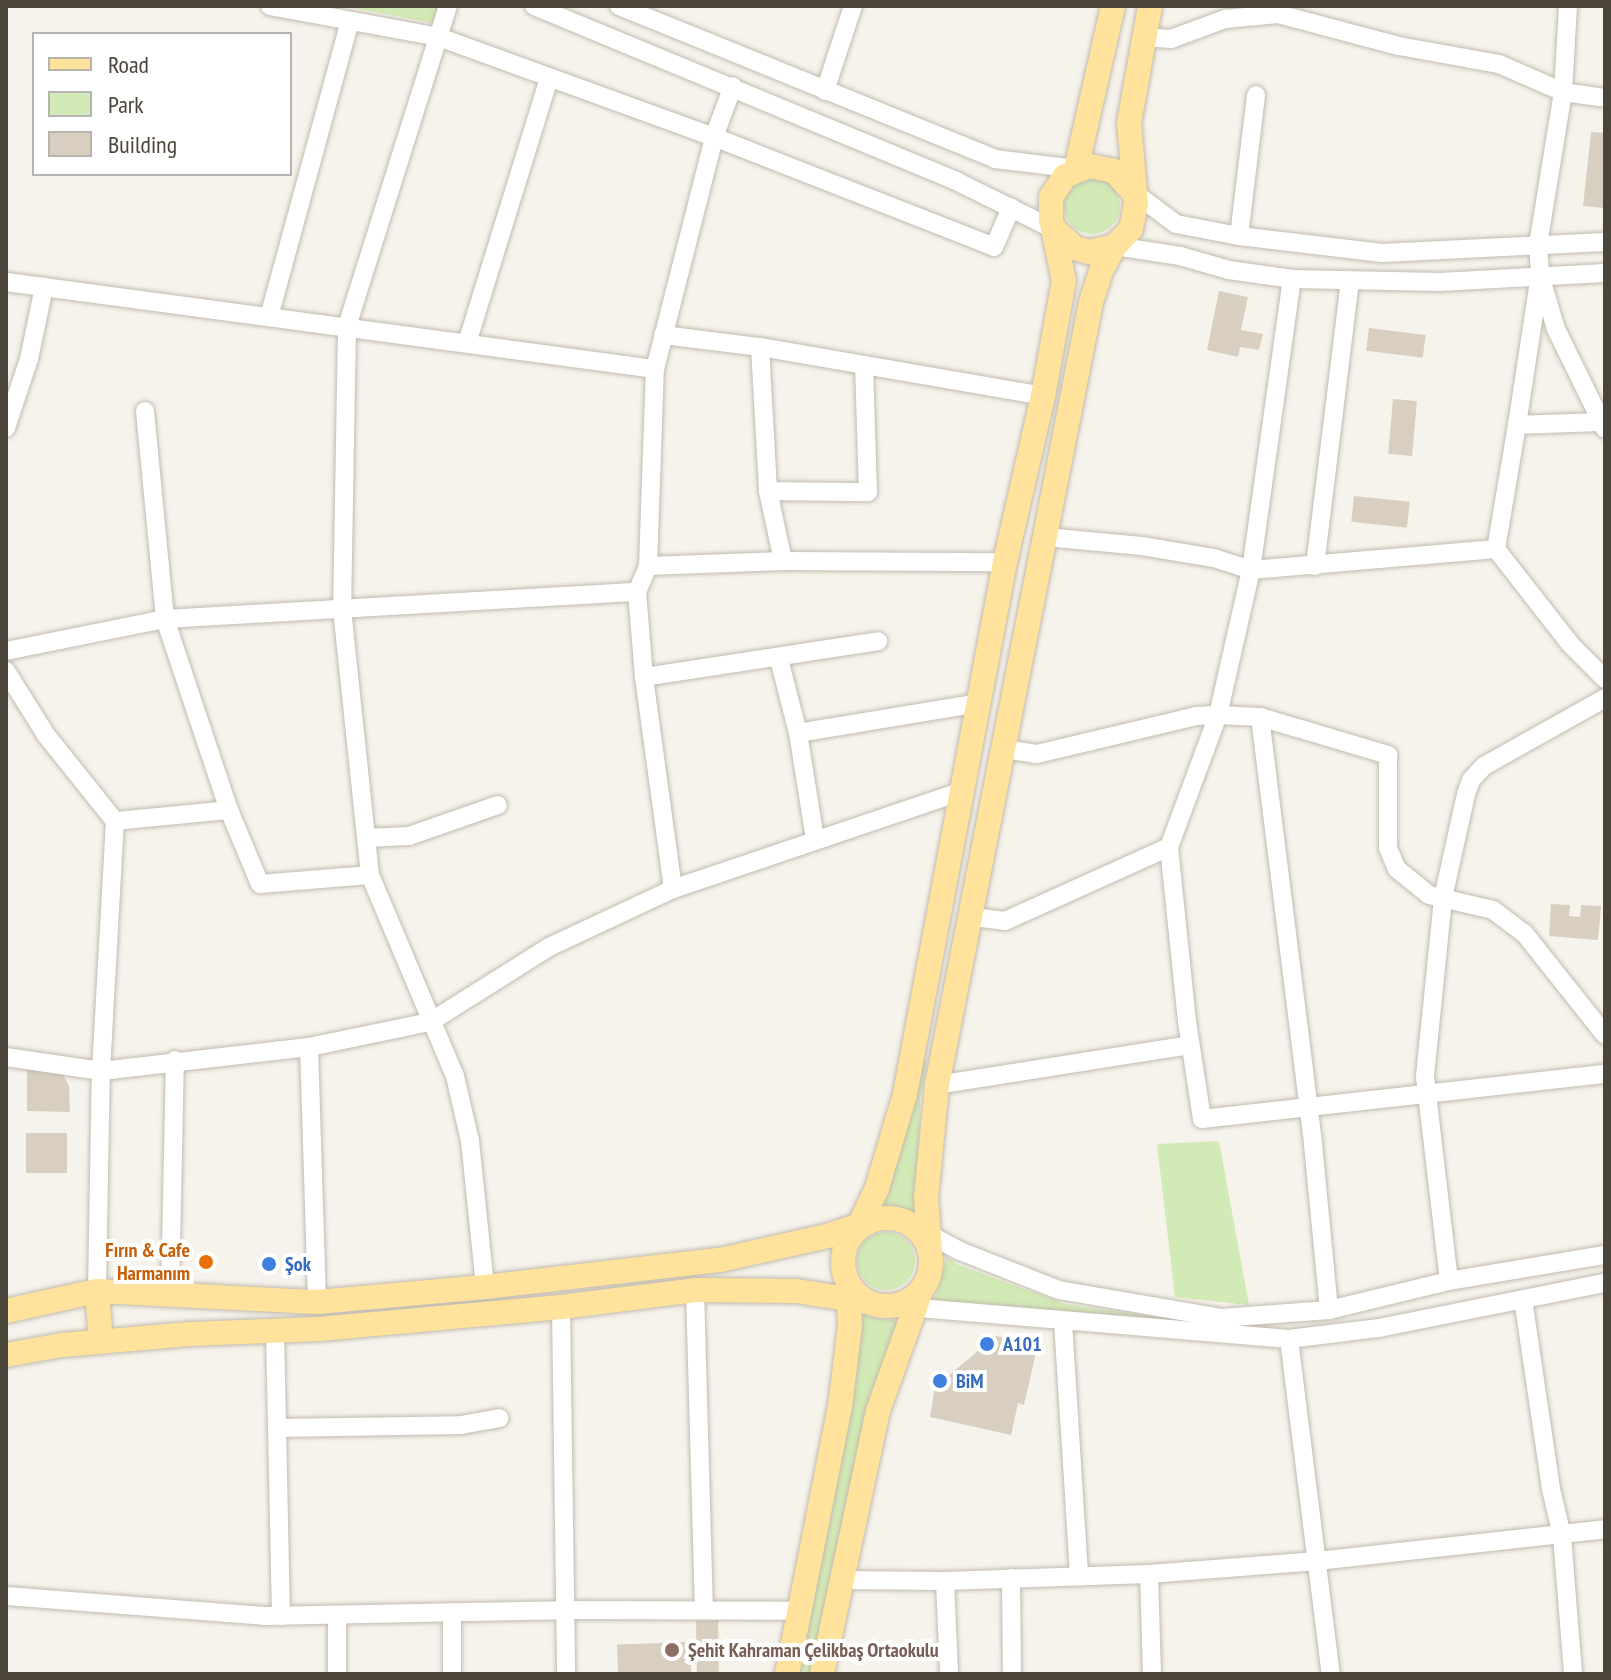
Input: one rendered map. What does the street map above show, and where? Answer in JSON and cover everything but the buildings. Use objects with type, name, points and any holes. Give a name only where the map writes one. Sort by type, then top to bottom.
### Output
[{"type":"main road","points":[[1076,169],[1113,6]]},
{"type":"main road","points":[[822,1674],[878,1411],[910,1302],[929,1279],[923,1236],[937,1085],[973,917],[1091,302],[1102,269],[1115,246],[1125,238],[1135,217],[1129,123],[1150,6]]},
{"type":"main road","points":[[787,1674],[840,1407],[855,1294],[844,1254],[862,1226],[877,1188],[905,1094],[1005,562],[1043,396],[1064,281],[1051,219],[1051,197],[1065,176],[1089,166],[1114,171],[1132,191]]},
{"type":"main road","points":[[1055,230],[1075,248],[1089,252],[1115,246]]},
{"type":"main road","points":[[6,1311],[97,1291],[317,1302],[485,1287],[720,1260],[898,1219],[923,1236]]},
{"type":"main road","points":[[6,1355],[101,1342],[561,1307],[695,1290],[855,1294],[910,1302]]},
{"type":"main road","points":[[97,1291],[101,1342]]},
{"type":"street","points":[[270,6],[439,37],[714,137],[994,247],[1011,208]]},
{"type":"street","points":[[448,6],[347,327],[342,609],[370,875],[455,1076],[470,1141],[485,1287]]},
{"type":"street","points":[[534,6],[733,86],[1055,230]]},
{"type":"street","points":[[619,6],[995,159],[1076,169]]},
{"type":"street","points":[[825,91],[853,6]]},
{"type":"street","points":[[1568,6],[1563,92],[1538,244],[1540,275],[1496,549],[1600,673]]},
{"type":"street","points":[[1143,37],[1171,39],[1225,19],[1278,14],[1399,46],[1499,64],[1563,92],[1605,98]]},
{"type":"street","points":[[269,317],[350,21]]},
{"type":"street","points":[[467,343],[549,78]]},
{"type":"street","points":[[673,889],[644,677],[637,592],[648,566],[655,369],[714,137],[733,86]]},
{"type":"street","points":[[1239,236],[1256,95]]},
{"type":"street","points":[[1132,191],[1176,224],[1239,236],[1382,253],[1605,242]]},
{"type":"street","points":[[1115,246],[1180,256],[1229,270],[1292,279],[1440,282],[1605,273]]},
{"type":"street","points":[[1517,425],[1604,424],[1556,329],[1540,275]]},
{"type":"street","points":[[1292,279],[1251,570],[1218,715],[1169,847],[1190,1045],[1202,1119],[1308,1104],[1427,1095],[1605,1074]]},
{"type":"street","points":[[1315,566],[1350,281]]},
{"type":"street","points":[[6,282],[655,369]]},
{"type":"street","points":[[6,428],[29,359],[44,287]]},
{"type":"street","points":[[663,335],[760,347],[1043,396]]},
{"type":"street","points":[[760,347],[768,491],[783,561]]},
{"type":"street","points":[[768,491],[868,492],[864,367]]},
{"type":"street","points":[[145,411],[165,619],[229,810],[260,884],[370,875]]},
{"type":"street","points":[[1046,537],[1142,546],[1214,558],[1251,570],[1496,549]]},
{"type":"street","points":[[648,566],[783,561],[1005,562]]},
{"type":"street","points":[[6,651],[165,619],[637,592]]},
{"type":"street","points":[[644,677],[779,659],[878,641]]},
{"type":"street","points":[[1600,673],[1605,651]]},
{"type":"street","points":[[779,659],[798,733],[815,839]]},
{"type":"street","points":[[6,671],[46,735],[115,821],[101,1071],[97,1291]]},
{"type":"street","points":[[1449,1281],[1425,1076],[1443,898],[1471,780],[1484,766],[1605,698]]},
{"type":"street","points":[[798,733],[979,703]]},
{"type":"street","points":[[1005,749],[1037,754],[1196,716],[1218,715],[1260,717],[1388,755],[1388,848],[1397,869],[1429,895],[1493,910],[1524,933],[1605,1035]]},
{"type":"street","points":[[1260,717],[1308,1104],[1329,1310]]},
{"type":"street","points":[[6,1057],[101,1071],[175,1060],[309,1047],[430,1022],[549,947],[673,889],[963,791]]},
{"type":"street","points":[[366,838],[409,836],[498,805]]},
{"type":"street","points":[[115,821],[229,810]]},
{"type":"street","points":[[973,917],[1005,921],[1169,847]]},
{"type":"street","points":[[937,1085],[1190,1045]]},
{"type":"street","points":[[309,1047],[317,1302]]},
{"type":"street","points":[[170,1295],[175,1060]]},
{"type":"street","points":[[923,1236],[1059,1290],[1221,1318],[1329,1310],[1449,1281],[1605,1255]]},
{"type":"street","points":[[910,1302],[1063,1321],[1289,1339],[1379,1328],[1605,1283]]},
{"type":"street","points":[[695,1290],[704,1610]]},
{"type":"street","points":[[1523,1299],[1551,1489],[1562,1536],[1573,1674]]},
{"type":"street","points":[[561,1307],[566,1674]]},
{"type":"street","points":[[1063,1321],[1079,1577]]},
{"type":"street","points":[[275,1331],[281,1616]]},
{"type":"street","points":[[1289,1339],[1331,1674]]},
{"type":"street","points":[[278,1428],[461,1425],[499,1418]]},
{"type":"street","points":[[841,1580],[945,1581],[1149,1574],[1317,1561],[1605,1529]]},
{"type":"street","points":[[1149,1574],[1152,1674]]},
{"type":"street","points":[[1011,1578],[1012,1674]]},
{"type":"street","points":[[945,1581],[949,1674]]},
{"type":"street","points":[[6,1596],[281,1616],[567,1610],[799,1611]]},
{"type":"street","points":[[452,1612],[452,1674]]},
{"type":"street","points":[[337,1617],[337,1674]]},
{"type":"green space","points":[[343,6],[438,6],[433,23]]},
{"type":"green space","points":[[1092,178],[1112,186],[1120,206],[1112,226],[1092,234],[1072,226],[1064,206],[1072,186]]},
{"type":"green space","points":[[920,1060],[927,1061],[920,1100],[917,1215],[899,1207],[880,1208]]},
{"type":"green space","points":[[1219,1141],[1249,1305],[1175,1297],[1157,1144]]},
{"type":"green space","points":[[886,1232],[907,1240],[915,1261],[907,1282],[886,1290],[865,1282],[857,1261],[865,1240]]},
{"type":"green space","points":[[947,1256],[956,1264],[1065,1304],[1218,1326],[934,1301]]},
{"type":"green space","points":[[859,1312],[878,1319],[898,1320],[813,1674],[799,1674]]},
{"type":"place","name":"Fırın & Cafe Harmanım","points":[[206,1262]]},
{"type":"place","name":"Şok","points":[[269,1264]]},
{"type":"place","name":"A101","points":[[987,1344]]},
{"type":"place","name":"BiM","points":[[940,1381]]},
{"type":"place","name":"Şehit Kahraman Çelikbaş Ortaokulu","points":[[672,1650]]}]
